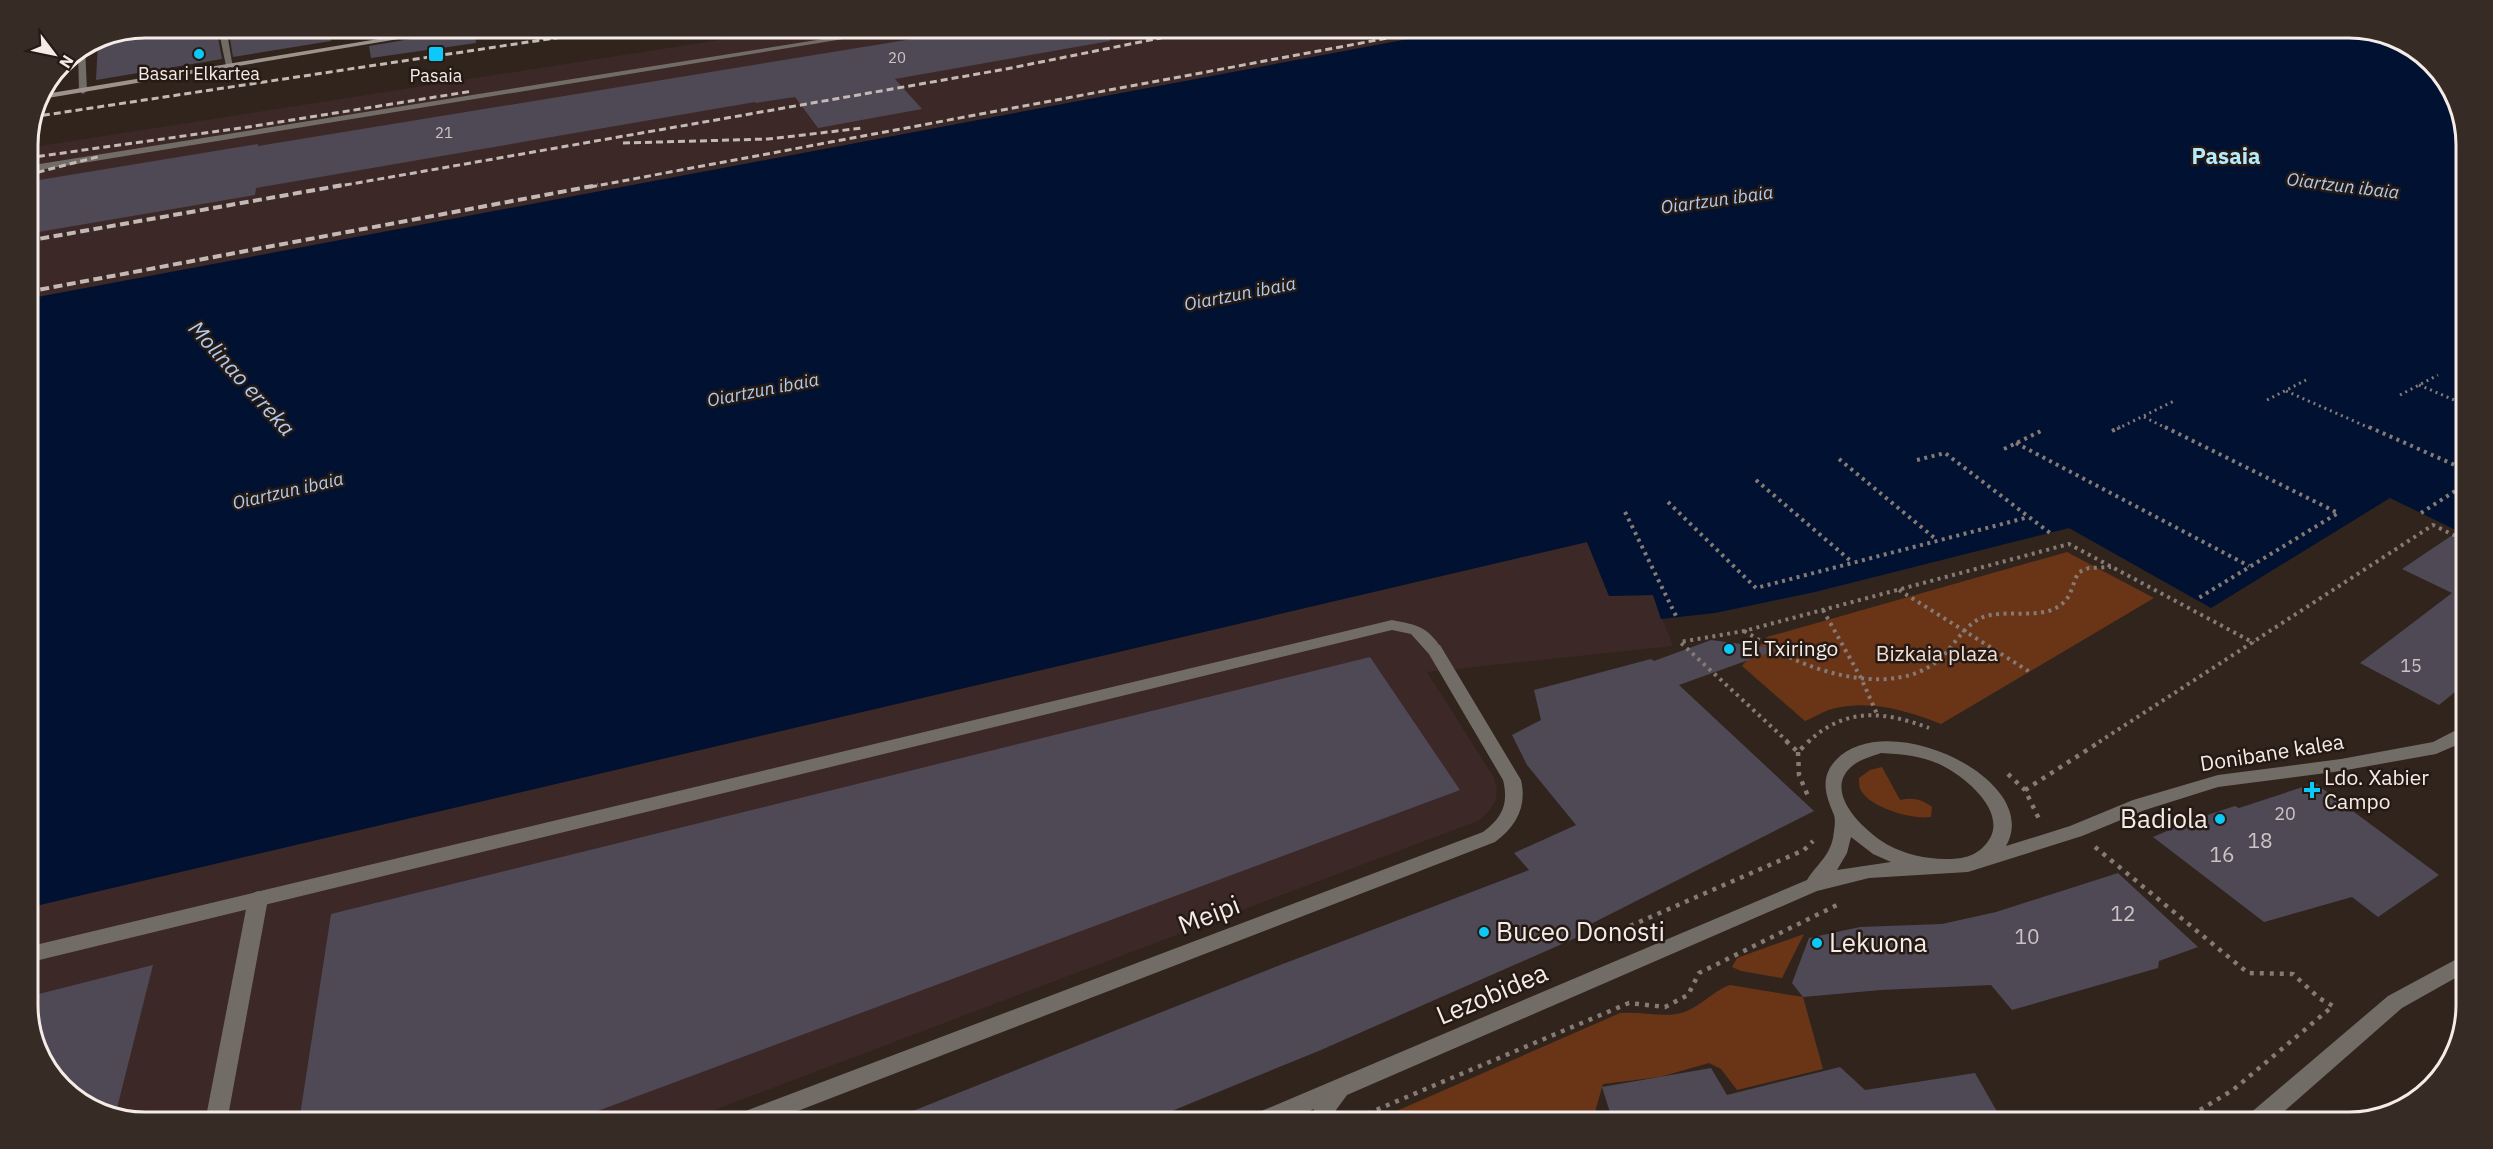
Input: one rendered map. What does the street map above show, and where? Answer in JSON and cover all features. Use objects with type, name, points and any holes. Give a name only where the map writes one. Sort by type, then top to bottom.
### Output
[{"type":"main road","points":[[50,96],[399,38]]},
{"type":"street","points":[[224,38],[230,66]]},
{"type":"street","points":[[38,167],[844,38]]},
{"type":"street","points":[[82,84],[82,91]]},
{"type":"street","name":"Meipi","points":[[38,952],[1392,625],[1416,630],[1434,649],[1512,780],[1516,801],[1513,812],[1500,830],[1489,837],[769,1112]]},
{"type":"street","name":"Donibane kalea","points":[[1983,859],[2076,831],[2139,805],[2218,781],[2341,765],[2436,748],[2456,739]]},
{"type":"street","points":[[1881,747],[1921,751],[1960,767],[1979,782],[1993,798],[2001,816],[2002,832],[1996,847],[1983,859],[1968,865],[1929,866],[1881,849],[1860,835],[1844,818],[1833,791],[1834,779],[1840,767],[1850,757],[1864,750],[1881,747]]},
{"type":"street","name":"Lezobidea","points":[[1811,886],[1827,872],[1838,855],[1844,838],[1844,818]]},
{"type":"street","name":"Lezobidea","points":[[1284,1112],[1811,886],[1869,871],[1929,866]]},
{"type":"street","points":[[218,1112],[258,899]]},
{"type":"street","points":[[2268,1112],[2395,1002],[2456,967]]},
{"type":"street","points":[[1324,1112],[1325,1107],[1339,1089]]},
{"type":"path","points":[[2400,395],[2438,375]]},
{"type":"path","points":[[2267,400],[2306,380]]},
{"type":"path","points":[[2419,385],[2455,400]]},
{"type":"path","points":[[2286,391],[2455,465]]},
{"type":"path","points":[[2112,431],[2174,401]]},
{"type":"path","points":[[2144,417],[2338,513],[2197,599]]},
{"type":"path","points":[[2004,449],[2042,431]]},
{"type":"path","points":[[2016,443],[2250,566]]},
{"type":"path","points":[[1917,460],[1945,453],[2050,533]]},
{"type":"path","points":[[1839,459],[1937,541]]},
{"type":"path","points":[[1756,480],[1853,563]]},
{"type":"path","points":[[2421,513],[2455,491]]},
{"type":"path","points":[[1668,501],[1756,588],[2029,518]]},
{"type":"path","points":[[1625,512],[1677,618]]},
{"type":"path","points":[[2025,790],[2433,525],[2455,536]]},
{"type":"path","points":[[1798,752],[1680,642],[1744,631],[2069,544],[2254,643]]},
{"type":"path","points":[[1744,631],[1775,650],[1820,670],[1860,678],[1890,679],[1917,674],[1934,664],[1963,630],[1980,618],[1995,614],[2034,614],[2050,609],[2065,601],[2074,574],[2083,569],[2112,567]]},
{"type":"path","points":[[1899,590],[2030,672]]},
{"type":"path","points":[[1823,610],[1877,714]]},
{"type":"path","points":[[1815,804],[1802,789],[1797,764],[1798,752],[1828,725],[1844,718],[1877,714],[1911,721],[1930,729]]},
{"type":"path","points":[[2005,772],[2025,790],[2038,815],[2042,842]]},
{"type":"path","points":[[2076,831],[2248,973],[2293,974],[2319,998],[2333,1006],[2233,1090],[2197,1112]]},
{"type":"path","points":[[1629,926],[1804,850],[1816,837]]},
{"type":"path","points":[[1372,1112],[1629,1003],[1665,1007],[1688,995],[1699,973],[1843,902]]},
{"type":"shaded area","points":[[732,38],[1414,38],[38,297],[38,146]]},
{"type":"shaded area","points":[[1587,542],[1609,596],[1653,595],[1673,646],[1427,672],[1493,776],[1497,788],[1496,800],[1480,820],[709,1112],[145,1112],[117,1108],[84,1092],[42,1032],[38,1011],[38,905]]},
{"type":"green space","name":"Bizkaia plaza","points":[[2067,552],[2154,598],[1941,724],[1903,711],[1863,705],[1832,709],[1805,721],[1742,666],[1767,637]]},
{"type":"green space","points":[[1882,767],[1900,800],[1917,799],[1925,802],[1932,807],[1931,817],[1904,815],[1883,808],[1867,798],[1860,789],[1859,778],[1870,770]]},
{"type":"green space","points":[[1804,934],[1782,978],[1741,971],[1732,967],[1737,958]]},
{"type":"green space","points":[[1730,985],[1803,997],[1823,1069],[1737,1090],[1721,1069],[1709,1063],[1660,1077],[1603,1084],[1595,1112],[1394,1112],[1620,1013],[1666,1015],[1681,1013],[1688,1011]]},
{"type":"water","points":[[1414,38],[2355,38],[2383,43],[2402,52],[2424,69],[2441,91],[2450,110],[2453,124],[2455,138],[2455,530],[2390,498],[2211,608],[2069,528],[1815,592],[1715,613],[1661,619],[1653,595],[1609,596],[1587,542],[38,905],[38,297]]},
{"type":"building","points":[[138,38],[218,38],[222,59],[96,80],[98,49],[110,43]]},
{"type":"building","points":[[230,38],[331,38],[331,41],[233,57]]},
{"type":"building","points":[[417,38],[476,38],[476,43],[371,58],[369,46]]},
{"type":"building","points":[[919,38],[1110,38],[1110,41],[895,79],[922,109],[818,128],[795,97],[755,102],[256,188],[255,195],[38,232],[38,180],[258,144],[258,146]]},
{"type":"building","points":[[2451,536],[2455,538],[2456,691],[2439,705],[2360,663],[2452,593],[2402,569]]},
{"type":"building","points":[[1711,640],[1779,649],[1679,685],[1814,811],[1575,932],[1580,936],[1321,1050],[1169,1112],[910,1112],[1275,967],[1529,870],[1514,853],[1576,825],[1527,765],[1512,735],[1541,720],[1534,690],[1651,659],[1654,661]]},
{"type":"building","points":[[1370,657],[1460,790],[595,1112],[301,1112],[331,914]]},
{"type":"building","points":[[2315,783],[2439,875],[2378,917],[2352,897],[2264,922],[2153,837],[2195,819],[2235,806],[2239,808]]},
{"type":"building","points":[[2118,873],[2198,947],[2159,961],[2158,968],[2012,1010],[1991,985],[1881,990],[1803,997],[1792,983],[1809,938],[1860,927],[1942,924],[1996,912]]},
{"type":"building","points":[[153,965],[117,1108],[91,1097],[69,1080],[56,1064],[43,1039],[38,1011],[38,994]]},
{"type":"building","points":[[1840,1067],[1865,1090],[1975,1073],[1997,1112],[1610,1112],[1602,1087],[1711,1068],[1727,1095]]},
{"type":"railway","points":[[42,116],[555,38]]},
{"type":"railway","points":[[334,187],[1006,69],[1160,38]]},
{"type":"railway","points":[[590,187],[1388,38]]},
{"type":"railway","points":[[38,156],[248,127],[473,91]]},
{"type":"railway","points":[[623,143],[768,139],[863,128]]},
{"type":"railway","points":[[38,172],[101,156]]},
{"type":"railway","points":[[38,239],[343,185]]},
{"type":"railway","points":[[38,290],[598,185]]},
{"type":"place","name":"Basari Elkartea","points":[[199,54]]},
{"type":"place","name":"Pasaia","points":[[436,54]]},
{"type":"place","name":"El Txiringo","points":[[1729,649]]},
{"type":"place","name":"Ldo. Xabier Campo","points":[[2312,790]]},
{"type":"place","name":"Badiola","points":[[2220,819]]},
{"type":"place","name":"Buceo Donosti","points":[[1484,932]]},
{"type":"place","name":"Lekuona","points":[[1817,943]]},
{"type":"district","name":"Pasaia","points":[[2226,156]]},
{"type":"water label","name":"Oiartzun ibaia","points":[[2343,186]]},
{"type":"water label","name":"Oiartzun ibaia","points":[[1717,200]]},
{"type":"water label","name":"Oiartzun ibaia","points":[[1240,294]]},
{"type":"water label","name":"Molinao erreka","points":[[242,378]]},
{"type":"water label","name":"Oiartzun ibaia","points":[[763,390]]},
{"type":"water label","name":"Oiartzun ibaia","points":[[288,491]]}]
